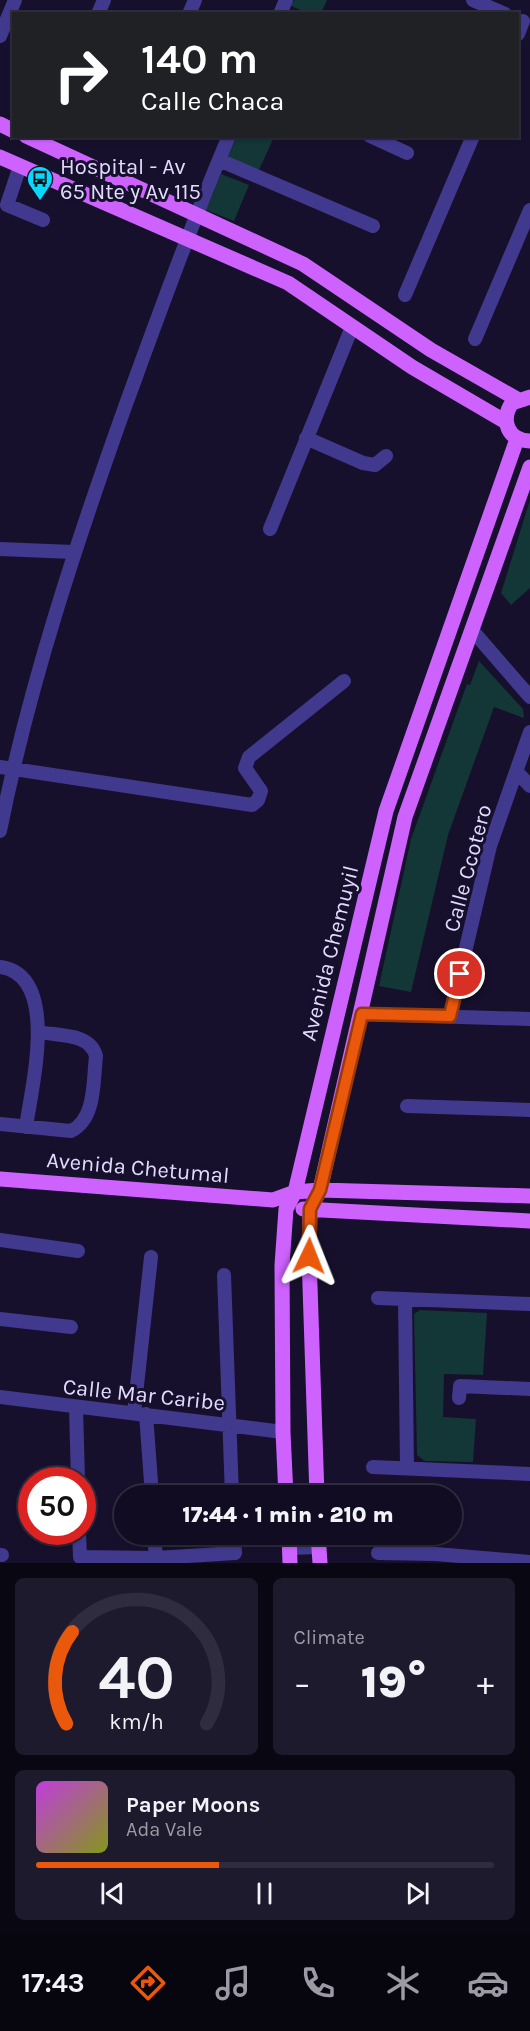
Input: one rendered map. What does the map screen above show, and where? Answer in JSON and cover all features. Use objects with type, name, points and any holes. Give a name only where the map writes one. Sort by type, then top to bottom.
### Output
[{"type":"main road","points":[[30,138],[303,264],[431,350],[525,394],[508,409],[506,422],[507,429],[524,440]]},
{"type":"main road","points":[[0,157],[288,283],[412,367],[506,422]]},
{"type":"main road","name":"Avenida Chemuyil","points":[[295,1192],[386,811],[524,440]]},
{"type":"main road","name":"Avenida Chemuyil","points":[[317,1485],[309,1256],[310,1209],[320,1190],[362,1014],[405,817],[530,467]]},
{"type":"main road","name":"Avenida Chetumal","points":[[0,1179],[310,1209],[530,1221]]},
{"type":"main road","name":"Avenida Chetumal","points":[[279,1205],[295,1192],[320,1190],[530,1196]]},
{"type":"main road","points":[[279,1205],[282,1265],[282,1432],[285,1485]]},
{"type":"main road","points":[[318,1545],[320,1563]]},
{"type":"street","points":[[0,36],[15,0]]},
{"type":"street","points":[[473,0],[501,12]]},
{"type":"street","points":[[0,831],[6,768],[73,552],[187,237],[228,138]]},
{"type":"street","points":[[373,138],[407,153]]},
{"type":"street","points":[[405,295],[472,138]]},
{"type":"street","points":[[219,160],[373,226]]},
{"type":"street","points":[[20,166],[7,205],[43,220]]},
{"type":"street","points":[[474,339],[530,210]]},
{"type":"street","points":[[270,529],[352,327]]},
{"type":"street","points":[[306,438],[375,465],[386,456]]},
{"type":"street","points":[[0,549],[73,552]]},
{"type":"street","points":[[472,630],[530,697]]},
{"type":"street","points":[[6,768],[252,805],[258,800],[261,791],[245,768],[249,757],[344,681]]},
{"type":"street","name":"Calle Ccotero","points":[[450,1016],[490,846],[530,732]]},
{"type":"street","points":[[517,772],[530,786]]},
{"type":"street","points":[[386,811],[405,817]]},
{"type":"street","points":[[0,967],[20,977],[37,1004],[39,1032],[26,1127]]},
{"type":"street","points":[[362,1014],[530,1019]]},
{"type":"street","points":[[0,1124],[71,1131],[84,1122],[88,1115],[96,1056],[90,1043],[82,1039],[39,1032]]},
{"type":"street","points":[[406,1106],[530,1110]]},
{"type":"street","points":[[0,1240],[78,1251]]},
{"type":"street","points":[[150,1485],[140,1413],[151,1257]]},
{"type":"street","points":[[224,1275],[232,1485]]},
{"type":"street","points":[[378,1298],[530,1304]]},
{"type":"street","points":[[405,1300],[407,1468]]},
{"type":"street","points":[[0,1319],[71,1327]]},
{"type":"street","points":[[459,1398],[460,1386],[530,1389]]},
{"type":"street","name":"Calle Mar Caribe","points":[[0,1397],[282,1432]]},
{"type":"street","points":[[76,1408],[78,1467]]},
{"type":"street","points":[[373,1467],[530,1474]]},
{"type":"street","points":[[80,1545],[80,1557],[156,1558],[235,1553],[235,1545]]},
{"type":"street","points":[[155,1545],[156,1558]]},
{"type":"street","points":[[289,1549],[304,1545]]},
{"type":"street","points":[[378,1553],[437,1559],[530,1562]]},
{"type":"green space","points":[[294,0],[327,0],[321,12],[306,12],[291,6]]},
{"type":"green space","points":[[237,138],[274,138],[258,172],[227,158]]},
{"type":"green space","points":[[221,174],[249,185],[234,221],[206,210]]},
{"type":"green space","points":[[530,500],[530,588],[511,605],[501,593]]},
{"type":"green space","points":[[479,661],[523,709],[524,718],[494,707],[448,835],[411,992],[379,986],[411,839],[467,684],[470,685]]},
{"type":"green space","points":[[420,1310],[487,1313],[483,1375],[444,1374],[443,1417],[476,1419],[473,1462],[425,1461],[417,1455],[414,1314]]},
{"type":"place","name":"Hospital - Av 65 Nte y Av 115","points":[[40,202]]},
{"type":"route","points":[[309,1256],[310,1209],[320,1190],[362,1014],[450,1016],[460,974]]}]
